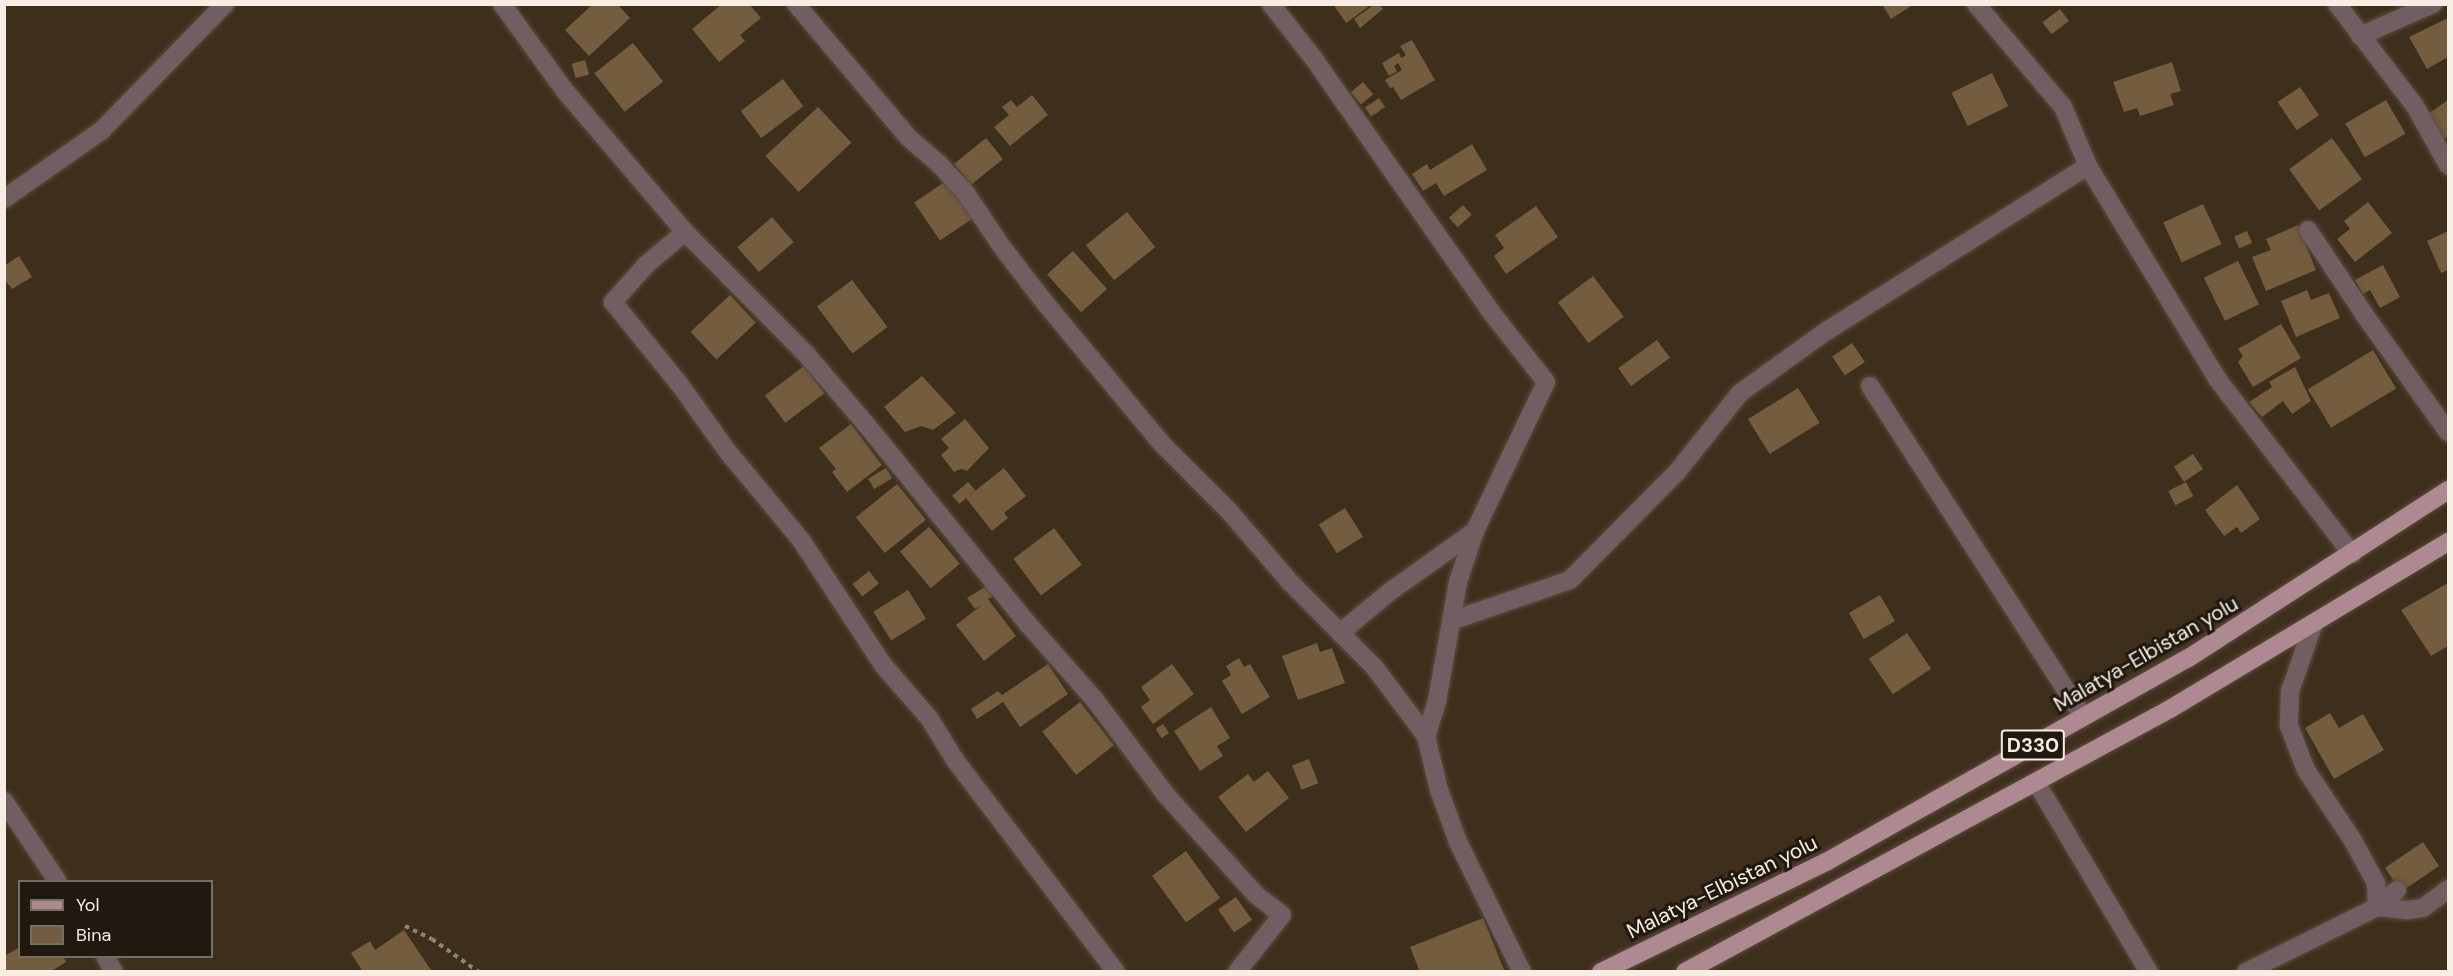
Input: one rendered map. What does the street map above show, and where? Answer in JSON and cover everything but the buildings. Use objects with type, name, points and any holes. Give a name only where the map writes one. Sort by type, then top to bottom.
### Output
[{"type":"main road","name":"Malatya-Elbistan yolu","points":[[1601,972],[1826,862],[2187,660],[2448,490]]},
{"type":"main road","name":"D330","points":[[1685,972],[2170,709],[2448,542]]},
{"type":"street","points":[[4,199],[102,129],[225,4]]},
{"type":"street","points":[[502,4],[565,91],[685,232],[806,354],[924,494],[1028,624],[1095,700],[1166,795],[1256,894],[1282,915],[1238,972]]},
{"type":"street","points":[[796,4],[909,138],[938,163],[965,192],[1002,247],[1162,444],[1229,511],[1290,582],[1375,668],[1426,736],[1439,790],[1458,842],[1522,972]]},
{"type":"street","points":[[1271,4],[1314,59],[1477,293],[1546,382],[1475,531],[1458,582],[1437,701],[1426,736]]},
{"type":"street","points":[[1976,4],[2063,107],[2088,166],[2218,380],[2352,554]]},
{"type":"street","points":[[2337,4],[2415,106],[2448,165]]},
{"type":"street","points":[[2360,36],[2433,4]]},
{"type":"street","points":[[1451,621],[1570,580],[1677,472],[1740,393],[1825,332],[2088,166]]},
{"type":"street","points":[[2308,230],[2364,314],[2448,432]]},
{"type":"street","points":[[685,232],[646,265],[613,302],[680,385],[728,452],[801,540],[883,665],[929,718],[955,760],[1116,972]]},
{"type":"street","points":[[1870,386],[2082,717]]},
{"type":"street","points":[[1340,633],[1388,593],[1475,531]]},
{"type":"street","points":[[2314,623],[2290,691],[2289,726],[2306,770],[2352,839],[2376,883],[2377,907]]},
{"type":"street","points":[[2036,782],[2149,972]]},
{"type":"street","points":[[4,801],[57,880]]},
{"type":"street","points":[[2377,907],[2408,910],[2423,908],[2448,889]]},
{"type":"street","points":[[2247,972],[2377,907],[2397,890]]},
{"type":"street","points":[[106,958],[114,972]]},
{"type":"path","points":[[405,926],[432,939],[479,972]]}]
